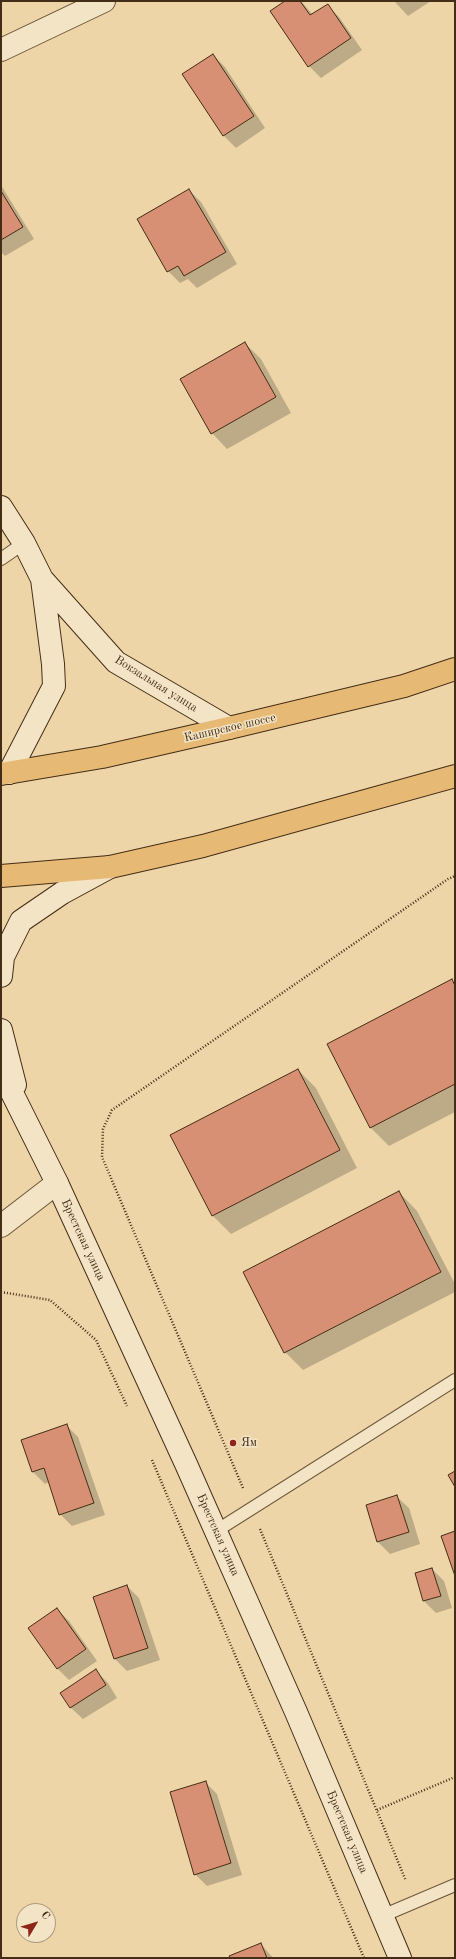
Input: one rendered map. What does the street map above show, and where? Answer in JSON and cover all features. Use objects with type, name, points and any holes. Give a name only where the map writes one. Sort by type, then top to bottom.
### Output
[{"type":"main road","points":[[1,50],[104,1]]},
{"type":"main road","name":"Вокзальная улица","points":[[1,507],[24,543],[42,579],[116,662],[229,728]]},
{"type":"main road","name":"Вокзальная улица","points":[[5,773],[54,686],[53,664],[42,579]]},
{"type":"main road","name":"Каширское шоссе","points":[[5,773],[102,757],[229,728],[404,686],[455,669]]},
{"type":"main road","points":[[1,876],[110,867],[203,846],[455,776]]},
{"type":"main road","points":[[1,976],[4,957],[21,921],[62,893],[110,867]]},
{"type":"main road","name":"Брестская улица","points":[[1,1030],[6,1054],[24,1117]]},
{"type":"main road","name":"Брестская улица","points":[[1,1071],[57,1183],[216,1531],[296,1712],[400,1958]]},
{"type":"main road","points":[[1,1226],[57,1183]]},
{"type":"lane","points":[[1,559],[24,543]]},
{"type":"lane","points":[[216,1531],[455,1380]]},
{"type":"lane","points":[[382,1916],[455,1885]]},
{"type":"path","points":[[415,1902],[251,1508],[102,1156],[103,1129],[112,1110],[442,883],[455,876]]},
{"type":"path","points":[[1,1292],[50,1300],[96,1340],[130,1411]]},
{"type":"path","points":[[149,1454],[364,1958]]},
{"type":"path","points":[[377,1810],[455,1777]]},
{"type":"building","points":[[285,1],[300,1],[310,15],[328,4],[351,38],[308,67],[270,11]]},
{"type":"building","points":[[213,54],[254,116],[223,136],[182,74]]},
{"type":"building","points":[[189,189],[226,252],[184,276],[178,266],[167,272],[137,219]]},
{"type":"building","points":[[1,191],[23,227],[1,240]]},
{"type":"building","points":[[245,342],[276,397],[211,434],[180,379]]},
{"type":"building","points":[[452,979],[455,986],[455,1084],[370,1128],[327,1044]]},
{"type":"building","points":[[298,1069],[340,1150],[212,1216],[170,1135]]},
{"type":"building","points":[[399,1191],[441,1272],[284,1353],[243,1272]]},
{"type":"building","points":[[67,1424],[94,1503],[59,1515],[44,1468],[32,1472],[21,1440]]},
{"type":"building","points":[[455,1471],[455,1487],[448,1475]]},
{"type":"building","points":[[397,1495],[409,1532],[377,1542],[366,1505]]},
{"type":"building","points":[[455,1531],[455,1576],[441,1536]]},
{"type":"building","points":[[432,1568],[441,1596],[423,1601],[415,1573]]},
{"type":"building","points":[[127,1585],[148,1648],[114,1659],[93,1597]]},
{"type":"building","points":[[57,1608],[86,1649],[57,1669],[28,1628]]},
{"type":"building","points":[[96,1669],[106,1685],[70,1708],[60,1693]]},
{"type":"building","points":[[206,1781],[231,1863],[194,1875],[170,1792]]},
{"type":"building","points":[[261,1943],[267,1958],[230,1958],[229,1956]]},
{"type":"place","name":"Ям","points":[[233,1443]]}]
